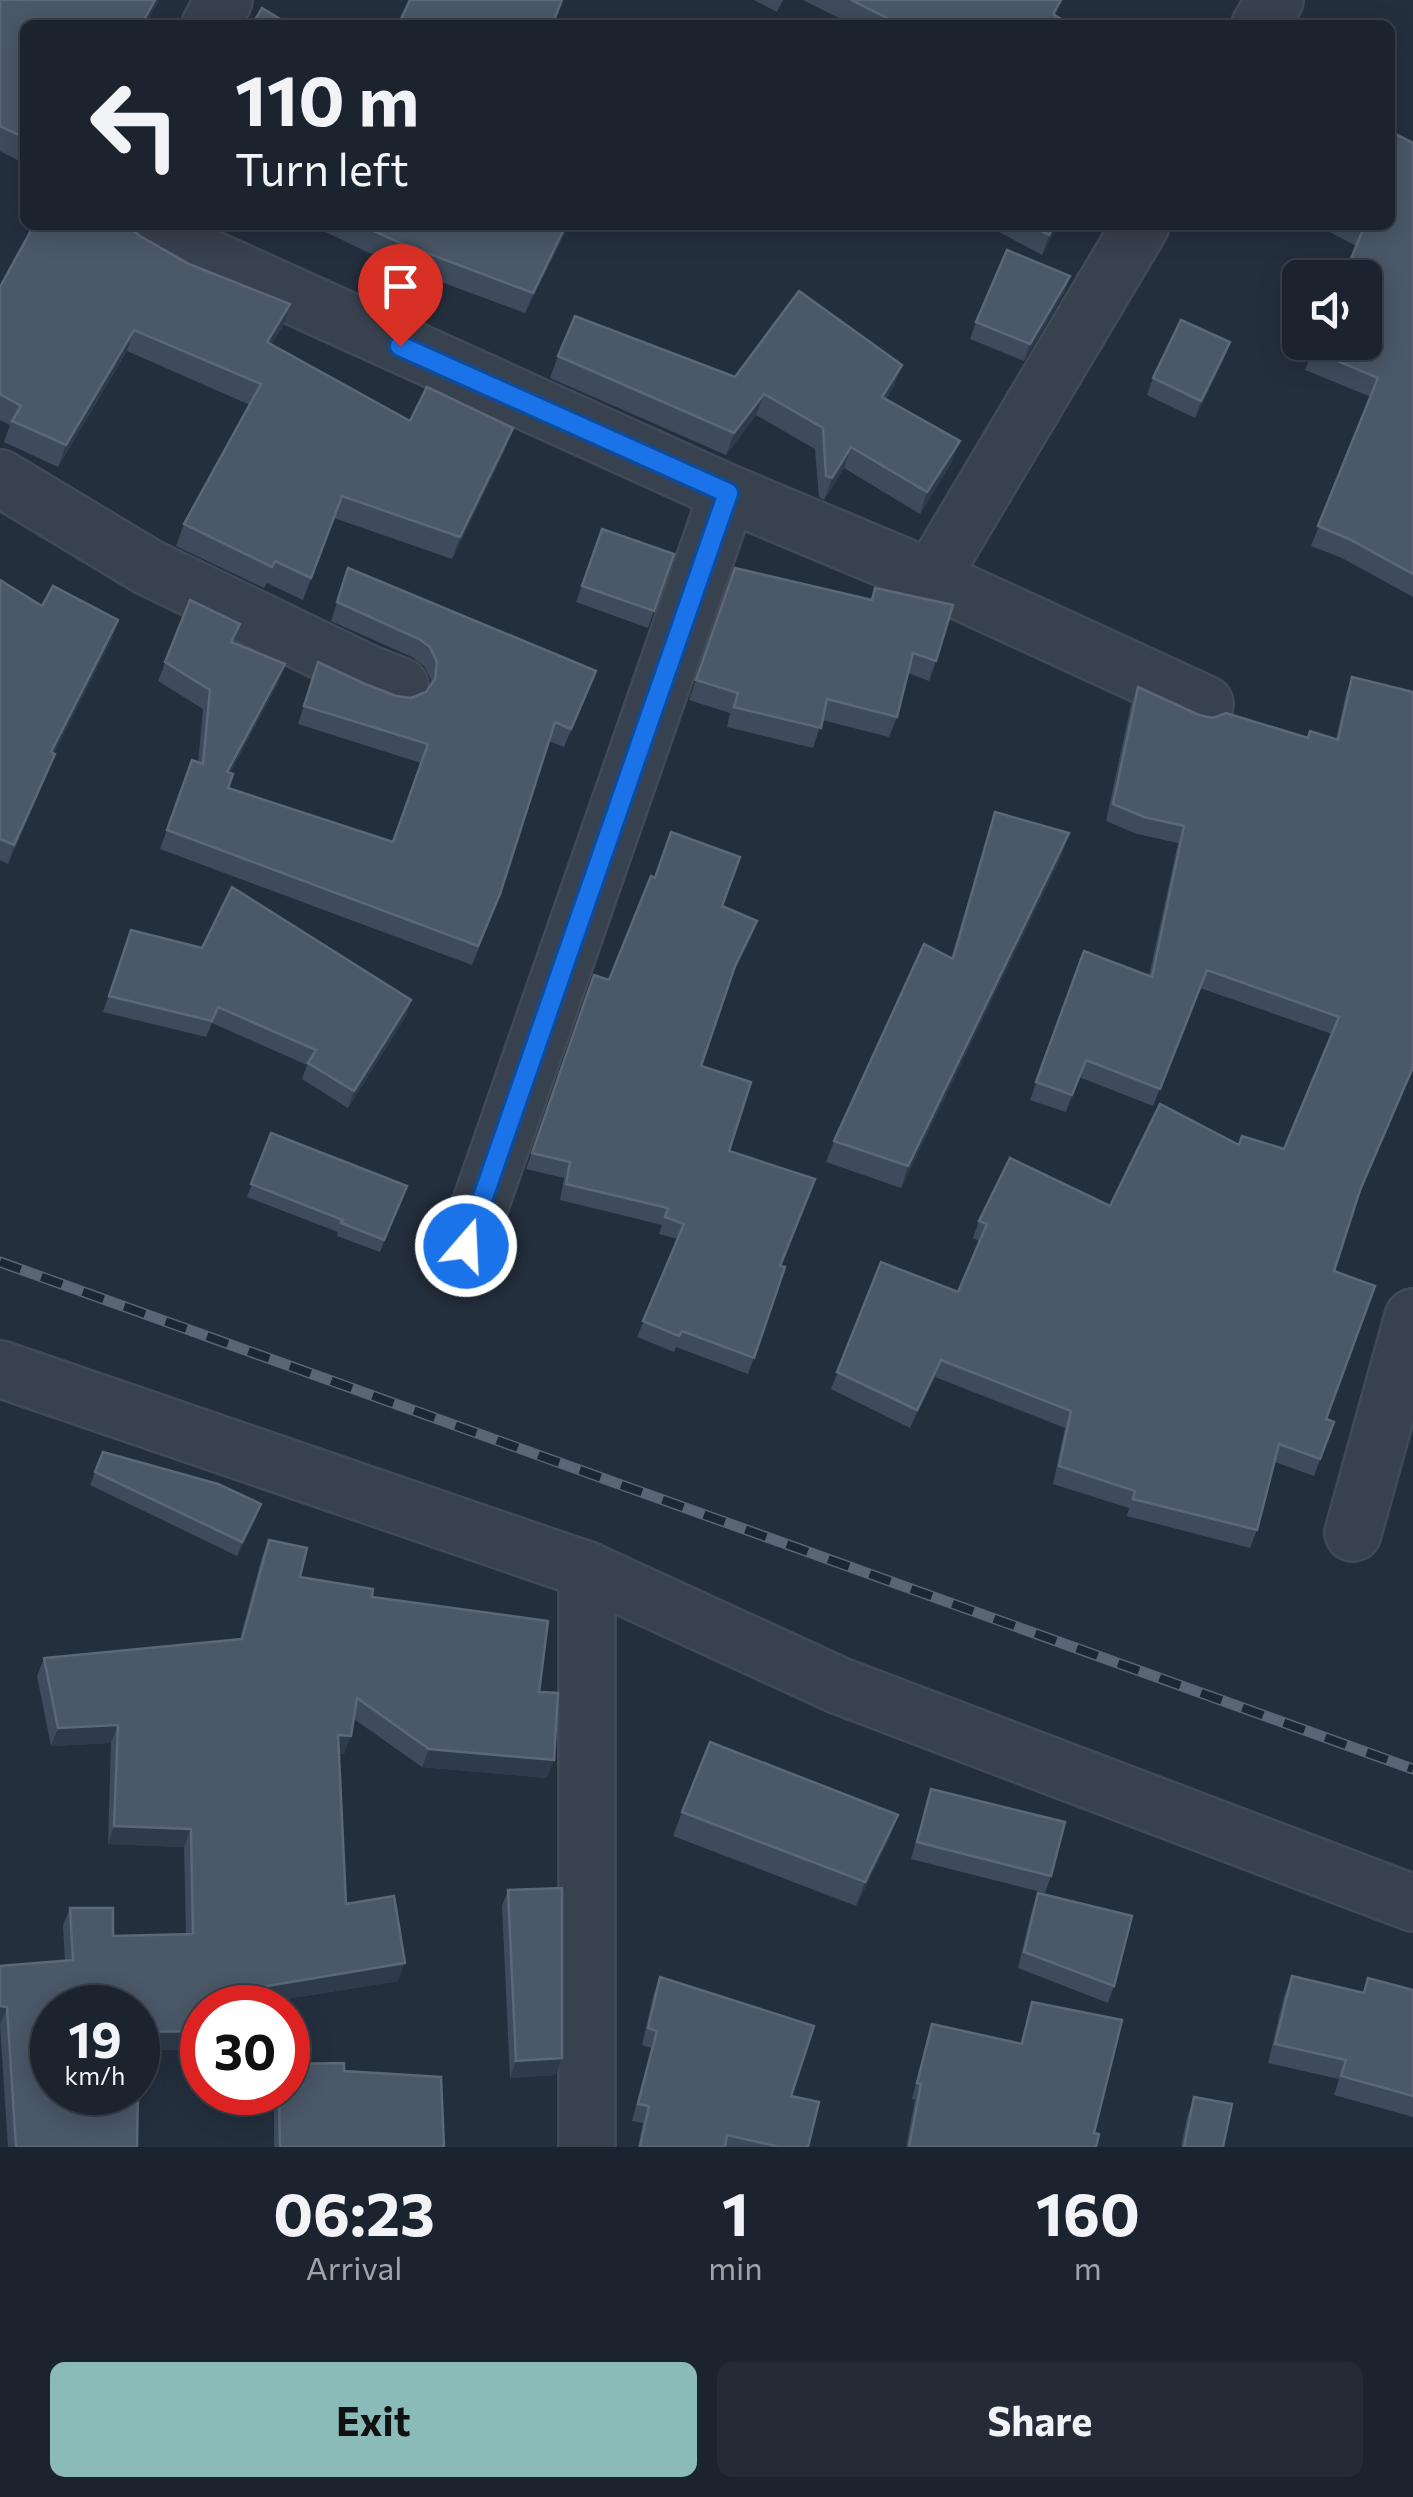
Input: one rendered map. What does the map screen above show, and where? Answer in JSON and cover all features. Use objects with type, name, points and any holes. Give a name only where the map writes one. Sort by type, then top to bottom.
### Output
[{"type":"street","points":[[147,230],[728,493],[931,578],[1204,704]]},
{"type":"street","points":[[931,578],[1138,230]]},
{"type":"street","points":[[0,478],[148,566],[400,686]]},
{"type":"street","points":[[466,1246],[728,493]]},
{"type":"street","points":[[1353,1533],[1413,1316]]},
{"type":"street","points":[[0,1369],[587,1570],[840,1686],[1413,1902]]},
{"type":"street","points":[[587,1570],[588,2147]]},
{"type":"building","points":[[0,0],[155,0],[144,20],[20,20],[20,136],[0,126]]},
{"type":"building","points":[[410,0],[562,0],[554,20],[400,20]]},
{"type":"building","points":[[851,0],[1061,0],[1053,14],[1063,20],[888,20]]},
{"type":"building","points":[[262,8],[282,20],[255,20]]},
{"type":"building","points":[[1395,134],[1413,143],[1413,574],[1318,526],[1378,378],[1336,360],[1382,360],[1382,260],[1350,260],[1363,230],[1395,230]]},
{"type":"building","points":[[31,230],[132,230],[189,264],[290,304],[267,342],[410,421],[427,387],[513,428],[460,537],[342,496],[311,578],[275,561],[272,567],[184,524],[261,384],[134,330],[66,445],[12,421],[21,406],[0,394],[0,287]]},
{"type":"building","points":[[372,230],[564,230],[533,293]]},
{"type":"building","points":[[1007,250],[1070,276],[1030,344],[976,322]]},
{"type":"building","points":[[799,291],[902,365],[882,397],[960,441],[927,492],[851,447],[832,478],[826,476],[823,428],[764,394],[734,433],[558,356],[575,316],[735,377]]},
{"type":"building","points":[[1181,320],[1230,342],[1201,401],[1153,378]]},
{"type":"building","points":[[602,529],[674,554],[654,611],[582,586]]},
{"type":"building","points":[[348,568],[596,671],[571,729],[555,722],[500,894],[478,946],[167,830],[192,760],[203,764],[210,690],[165,662],[190,600],[240,624],[231,642],[285,664],[227,772],[233,774],[228,788],[393,842],[428,744],[304,706],[318,662],[396,696],[411,698],[426,692],[435,679],[437,662],[430,647],[419,639],[337,602]]},
{"type":"building","points":[[735,568],[872,600],[875,588],[953,605],[936,661],[913,653],[897,717],[827,699],[821,728],[734,707],[738,693],[696,680]]},
{"type":"building","points":[[0,580],[42,606],[53,586],[118,620],[51,752],[55,754],[14,845],[0,839]]},
{"type":"building","points":[[1352,677],[1413,692],[1413,1067],[1360,1190],[1334,1271],[1375,1286],[1326,1419],[1334,1422],[1320,1459],[1279,1444],[1257,1530],[1133,1499],[1135,1491],[1059,1466],[1071,1411],[941,1360],[917,1410],[837,1372],[881,1262],[958,1292],[987,1224],[979,1221],[1010,1158],[1110,1206],[1160,1104],[1239,1145],[1242,1136],[1284,1149],[1339,1017],[1207,970],[1160,1089],[1086,1060],[1072,1095],[1036,1082],[1084,951],[1152,977],[1184,826],[1144,817],[1113,804],[1138,687],[1199,715],[1213,718],[1226,713],[1308,738],[1310,731],[1338,740]]},
{"type":"building","points":[[995,812],[1069,833],[908,1166],[834,1141],[924,944],[953,959]]},
{"type":"building","points":[[671,832],[740,857],[722,906],[757,921],[735,966],[701,1066],[751,1082],[729,1151],[815,1179],[780,1266],[785,1267],[754,1358],[643,1321],[684,1224],[665,1217],[668,1208],[566,1184],[570,1162],[532,1153],[594,975],[609,980],[651,876],[655,878]]},
{"type":"building","points":[[232,887],[411,1000],[354,1091],[308,1063],[316,1050],[218,1007],[212,1021],[109,996],[131,930],[202,948]]},
{"type":"building","points":[[271,1133],[407,1186],[384,1240],[251,1184]]},
{"type":"building","points":[[103,1452],[218,1484],[261,1504],[242,1542],[95,1472]]},
{"type":"building","points":[[269,1540],[307,1548],[300,1577],[373,1589],[372,1597],[548,1621],[539,1692],[558,1693],[554,1760],[429,1749],[357,1698],[351,1736],[338,1735],[346,1904],[394,1896],[405,1963],[273,1985],[180,1985],[180,2031],[160,2032],[160,1985],[30,1985],[30,2115],[138,2115],[137,2147],[16,2147],[7,2007],[0,2006],[0,1966],[73,1960],[70,1908],[113,1908],[113,1936],[193,1934],[191,1829],[114,1826],[118,1725],[58,1728],[44,1658],[242,1639]]},
{"type":"building","points":[[710,1742],[898,1815],[865,1882],[682,1812]]},
{"type":"building","points":[[931,1789],[1065,1822],[1051,1876],[917,1842]]},
{"type":"building","points":[[562,1888],[562,2058],[516,2061],[508,1890]]},
{"type":"building","points":[[1038,1893],[1132,1916],[1114,1986],[1024,1952]]},
{"type":"building","points":[[1292,1976],[1364,1993],[1368,1978],[1413,1990],[1413,2096],[1341,2076],[1346,2060],[1275,2044]]},
{"type":"building","points":[[660,1977],[814,2026],[791,2096],[819,2102],[808,2147],[779,2147],[727,2135],[725,2147],[640,2147],[649,2106],[638,2104],[657,2031],[648,2028]]},
{"type":"building","points":[[1032,2002],[1122,2020],[1094,2133],[1099,2134],[1096,2147],[909,2147],[921,2084],[917,2083],[932,2024],[1022,2044]]},
{"type":"building","points":[[344,2063],[344,2071],[441,2077],[444,2147],[280,2147],[279,2115],[310,2115],[310,2064]]},
{"type":"building","points":[[1194,2097],[1232,2104],[1223,2147],[1184,2147]]},
{"type":"railway","points":[[0,1262],[1413,1769]]},
{"type":"route","points":[[400,346],[728,493],[466,1246]]}]
